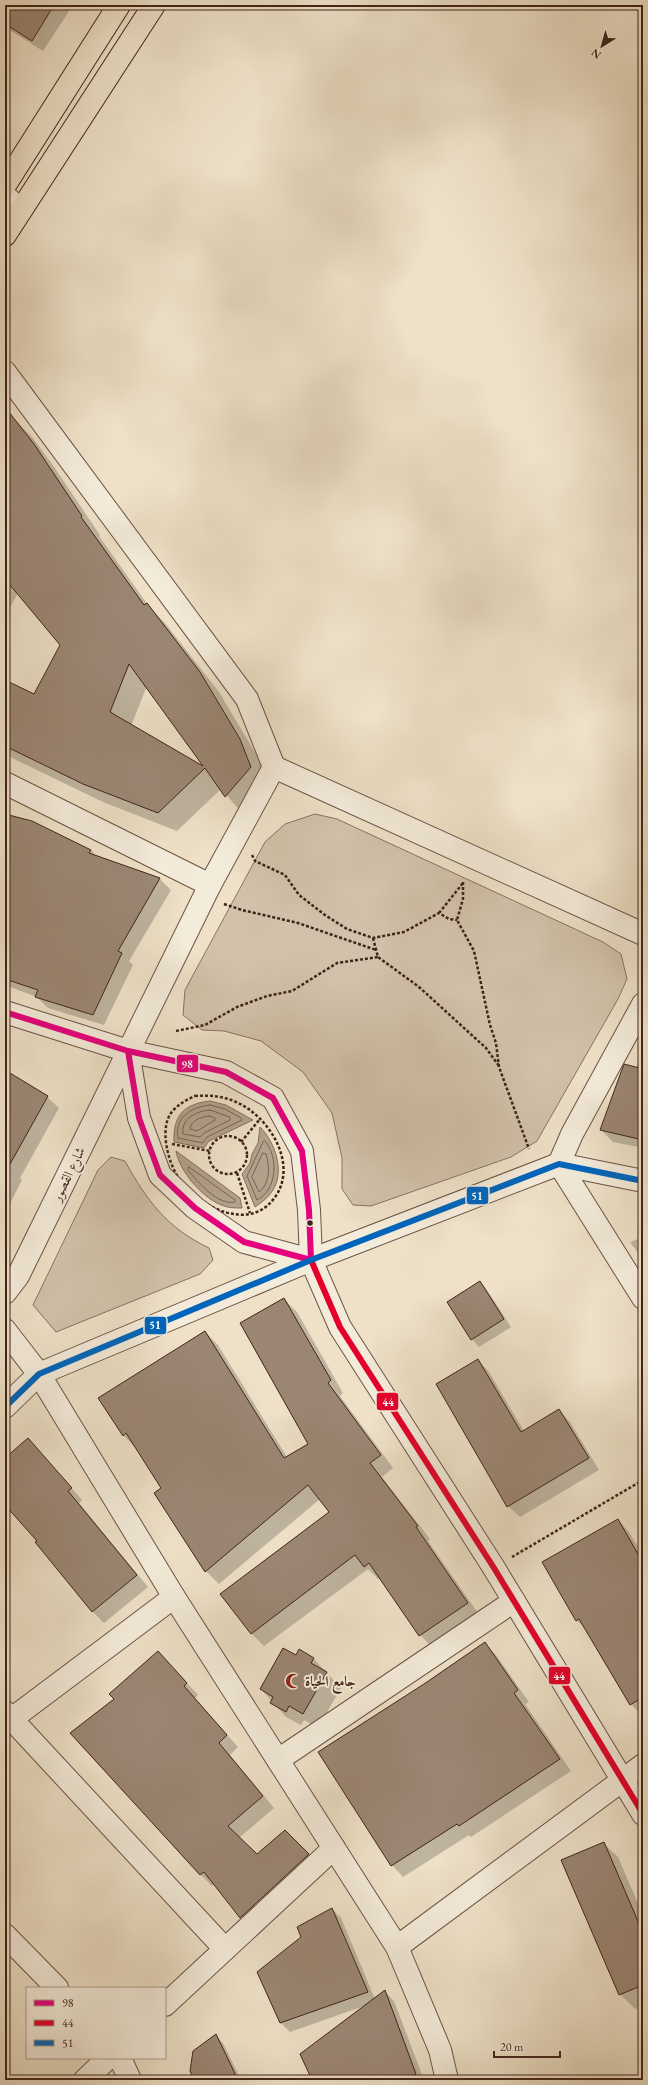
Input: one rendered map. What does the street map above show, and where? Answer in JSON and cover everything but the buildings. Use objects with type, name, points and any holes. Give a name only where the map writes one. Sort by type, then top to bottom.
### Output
[{"type":"main road","points":[[5,185],[119,5]]},
{"type":"main road","points":[[5,236],[13,203],[154,5]]},
{"type":"street","points":[[5,372],[247,700],[274,766],[643,934]]},
{"type":"street","name":"شارع القصور","points":[[5,1293],[18,1276],[210,885],[274,766]]},
{"type":"street","points":[[5,783],[210,885]]},
{"type":"street","points":[[559,1164],[572,1134],[643,1004]]},
{"type":"street","points":[[5,1012],[22,1019],[128,1052],[226,1072],[273,1098],[302,1151],[309,1210],[311,1260],[340,1327],[494,1568],[643,1814]]},
{"type":"street","points":[[128,1052],[139,1118],[160,1176],[195,1208],[244,1242],[311,1260]]},
{"type":"street","points":[[559,1164],[643,1298]]},
{"type":"street","points":[[5,1407],[39,1374],[311,1260],[559,1164],[643,1181]]},
{"type":"street","points":[[5,1330],[39,1374],[174,1597],[397,1947],[440,2050],[447,2080]]},
{"type":"street","points":[[174,1597],[7,1718],[225,1949]]},
{"type":"street","points":[[278,1760],[514,1601]]},
{"type":"street","points":[[397,1947],[643,1765]]},
{"type":"street","points":[[166,2004],[334,1848]]},
{"type":"street","points":[[5,1935],[56,1987]]},
{"type":"street","points":[[85,2080],[107,2059]]},
{"type":"street","points":[[120,2059],[130,2080]]},
{"type":"path","points":[[252,855],[255,860],[285,875],[299,895],[325,915],[347,929],[373,938],[404,932],[439,913],[463,882],[463,899],[457,920],[474,951],[490,1025],[496,1042],[499,1067],[529,1149]]},
{"type":"path","points":[[223,904],[298,923],[376,950]]},
{"type":"path","points":[[439,913],[449,919],[457,920]]},
{"type":"path","points":[[373,938],[378,957],[419,987],[486,1048],[499,1067]]},
{"type":"path","points":[[176,1031],[205,1025],[237,1007],[267,996],[292,991],[337,963],[378,957]]},
{"type":"path","points":[[195,1096],[216,1096],[237,1102],[260,1118],[273,1134],[280,1149],[284,1169],[276,1197],[263,1210],[250,1213],[226,1213],[208,1205],[188,1191],[174,1170],[166,1143],[166,1128],[170,1114],[185,1100],[195,1096]]},
{"type":"path","points":[[241,1142],[260,1118]]},
{"type":"path","points":[[229,1136],[241,1142],[246,1146],[248,1156],[244,1166],[237,1173],[227,1174],[218,1171],[211,1164],[210,1151],[212,1145],[219,1138],[229,1136]]},
{"type":"path","points":[[166,1143],[210,1151]]},
{"type":"path","points":[[237,1173],[250,1213]]},
{"type":"path","points":[[494,1568],[643,1480]]},
{"type":"shaded area","points":[[315,814],[337,819],[603,942],[621,954],[627,979],[618,999],[537,1141],[511,1157],[371,1206],[353,1205],[342,1189],[342,1158],[332,1113],[303,1072],[261,1041],[224,1031],[202,1030],[183,1015],[185,990],[265,842],[285,824]]},
{"type":"shaded area","points":[[111,1157],[125,1161],[150,1201],[181,1232],[209,1248],[213,1260],[200,1274],[56,1332],[33,1305],[98,1170]]},
{"type":"water","points":[[210,1101],[226,1105],[253,1120],[209,1141],[204,1148],[174,1142],[176,1125],[182,1112],[193,1105]]},
{"type":"water","points":[[260,1127],[270,1140],[274,1149],[277,1157],[278,1174],[277,1182],[271,1193],[265,1200],[255,1207],[242,1174],[250,1163],[252,1154],[258,1143]]},
{"type":"water","points":[[176,1151],[240,1198],[242,1208],[231,1208],[224,1206],[208,1198],[187,1176],[178,1159]]},
{"type":"transit line","name":"98","points":[[5,1012],[128,1051],[226,1072],[273,1098],[302,1151],[309,1210],[311,1260],[244,1242],[195,1208],[160,1175],[139,1118],[128,1051]]},
{"type":"transit line","name":"51","points":[[5,1407],[39,1374],[311,1260],[559,1164],[643,1181]]},
{"type":"transit line","name":"44","points":[[311,1260],[340,1327],[494,1568],[643,1814]]},
{"type":"place","name":"جامع الحياة","points":[[293,1681]]}]
